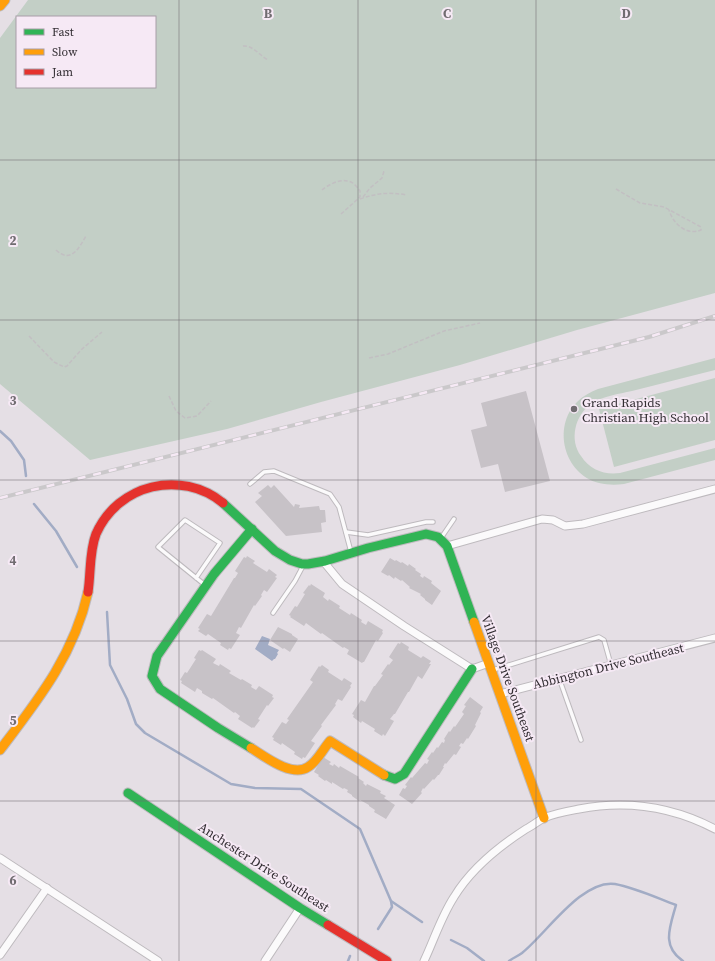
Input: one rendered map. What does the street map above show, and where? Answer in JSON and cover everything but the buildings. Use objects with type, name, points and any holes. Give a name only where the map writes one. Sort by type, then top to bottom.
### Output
[{"type":"street","points":[[0,6],[5,0]]},
{"type":"street","points":[[0,750],[52,678],[76,633],[90,575],[89,565],[93,544],[100,527],[120,502],[141,490],[163,484],[185,486],[200,490],[216,498],[265,542],[286,558],[303,565],[426,534],[434,534],[441,538]]},
{"type":"street","points":[[447,546],[542,519],[553,520],[565,526],[583,524],[715,489]]},
{"type":"street","points":[[252,530],[214,574],[157,656],[152,676],[160,689],[218,728],[282,766],[296,770],[307,768],[330,741],[387,777],[395,779],[404,774],[472,669]]},
{"type":"street","name":"Village Drive Southeast","points":[[441,538],[447,546],[544,818]]},
{"type":"street","points":[[323,561],[342,584],[404,626],[472,669],[490,667]]},
{"type":"street","name":"Abbington Drive Southeast","points":[[500,694],[715,638]]},
{"type":"street","name":"Anchester Drive Southeast","points":[[128,793],[300,908],[387,961]]},
{"type":"street","points":[[424,961],[442,919],[454,897],[468,877],[507,841],[544,818],[567,811],[592,806],[618,804],[644,806],[681,814],[698,820],[715,829]]},
{"type":"street","points":[[0,858],[158,961]]},
{"type":"street","points":[[0,955],[47,888]]},
{"type":"street","points":[[264,961],[300,908]]},
{"type":"lane","points":[[250,484],[264,472],[274,471],[330,494],[339,507],[352,553]]},
{"type":"lane","points":[[441,538],[454,519]]},
{"type":"lane","points":[[196,578],[220,543],[184,520],[158,547],[196,578],[206,586]]},
{"type":"lane","points":[[346,532],[368,535],[426,522],[433,522]]},
{"type":"lane","points":[[273,614],[295,581],[303,565]]},
{"type":"lane","points":[[490,667],[599,637],[604,640],[611,665]]},
{"type":"lane","points":[[560,678],[581,740]]},
{"type":"path","points":[[244,46],[246,45],[252,47],[259,55],[268,60]]},
{"type":"path","points":[[362,198],[370,188],[382,178],[384,171]]},
{"type":"path","points":[[322,190],[328,184],[347,180],[354,184],[360,191],[359,199]]},
{"type":"path","points":[[616,189],[640,203],[659,206],[669,210],[701,227],[701,230],[691,233],[682,229],[672,217],[669,210]]},
{"type":"path","points":[[341,214],[359,199],[375,194],[387,193],[407,195]]},
{"type":"path","points":[[56,250],[62,256],[69,256],[74,253],[86,236]]},
{"type":"path","points":[[369,358],[388,354],[444,331],[480,323]]},
{"type":"path","points":[[29,336],[54,362],[64,367],[67,366],[82,349],[102,332]]},
{"type":"path","points":[[169,396],[176,412],[185,418],[197,416],[211,401]]},
{"type":"shaded area","points":[[28,0],[715,0],[715,293],[577,330],[460,365],[227,429],[90,460],[0,384],[0,38],[16,16],[16,88],[156,88],[156,16],[16,16]]},
{"type":"shaded area","points":[[715,358],[715,370],[595,401],[585,409],[578,421],[575,443],[577,450],[589,465],[593,468],[608,473],[620,473],[715,448],[715,460],[624,484],[599,483],[587,478],[577,470],[570,460],[564,436],[565,424],[569,412],[577,402],[589,393],[598,389]]},
{"type":"shaded area","points":[[715,378],[715,440],[614,467],[599,409]]},
{"type":"water","points":[[262,636],[270,639],[268,645],[279,650],[275,659],[272,661],[255,649]]},
{"type":"waterway","points":[[0,431],[11,441],[24,460],[26,476]]},
{"type":"waterway","points":[[34,504],[56,531],[77,567]]},
{"type":"waterway","points":[[107,612],[110,665],[127,699],[136,724],[145,733],[231,784],[255,788],[301,789],[360,829],[391,901],[422,922]]},
{"type":"waterway","points":[[509,961],[522,953],[532,944],[577,899],[590,890],[603,885],[615,884],[676,905],[669,936],[672,949],[683,961]]},
{"type":"waterway","points":[[378,929],[392,907],[391,901]]},
{"type":"waterway","points":[[451,940],[467,948],[484,961]]},
{"type":"waterway","points":[[348,961],[350,956]]},
{"type":"railway","points":[[0,498],[649,337],[715,316]]},
{"type":"traffic: fast","points":[[223,503],[275,551],[290,560],[302,564],[325,561],[368,548],[426,534],[438,537],[447,546],[474,622]]},
{"type":"traffic: fast","points":[[251,748],[160,689],[152,676],[157,656],[214,574],[252,529]]},
{"type":"traffic: fast","points":[[384,775],[395,779],[404,774],[472,669]]},
{"type":"traffic: fast","points":[[128,793],[300,908],[328,925]]},
{"type":"traffic: slow","points":[[0,6],[5,0]]},
{"type":"traffic: slow","points":[[0,750],[41,695],[53,676],[74,636],[82,615],[88,592]]},
{"type":"traffic: slow","points":[[474,622],[544,818]]},
{"type":"traffic: slow","points":[[251,748],[278,765],[294,770],[301,770],[311,765],[330,741],[384,775]]},
{"type":"traffic: jam","points":[[88,592],[91,555],[96,534],[106,517],[119,503],[135,493],[152,487],[170,485],[189,486],[206,493],[223,503]]},
{"type":"traffic: jam","points":[[328,925],[387,961]]},
{"type":"place","name":"Grand Rapids Christian High School","points":[[574,409]]}]
